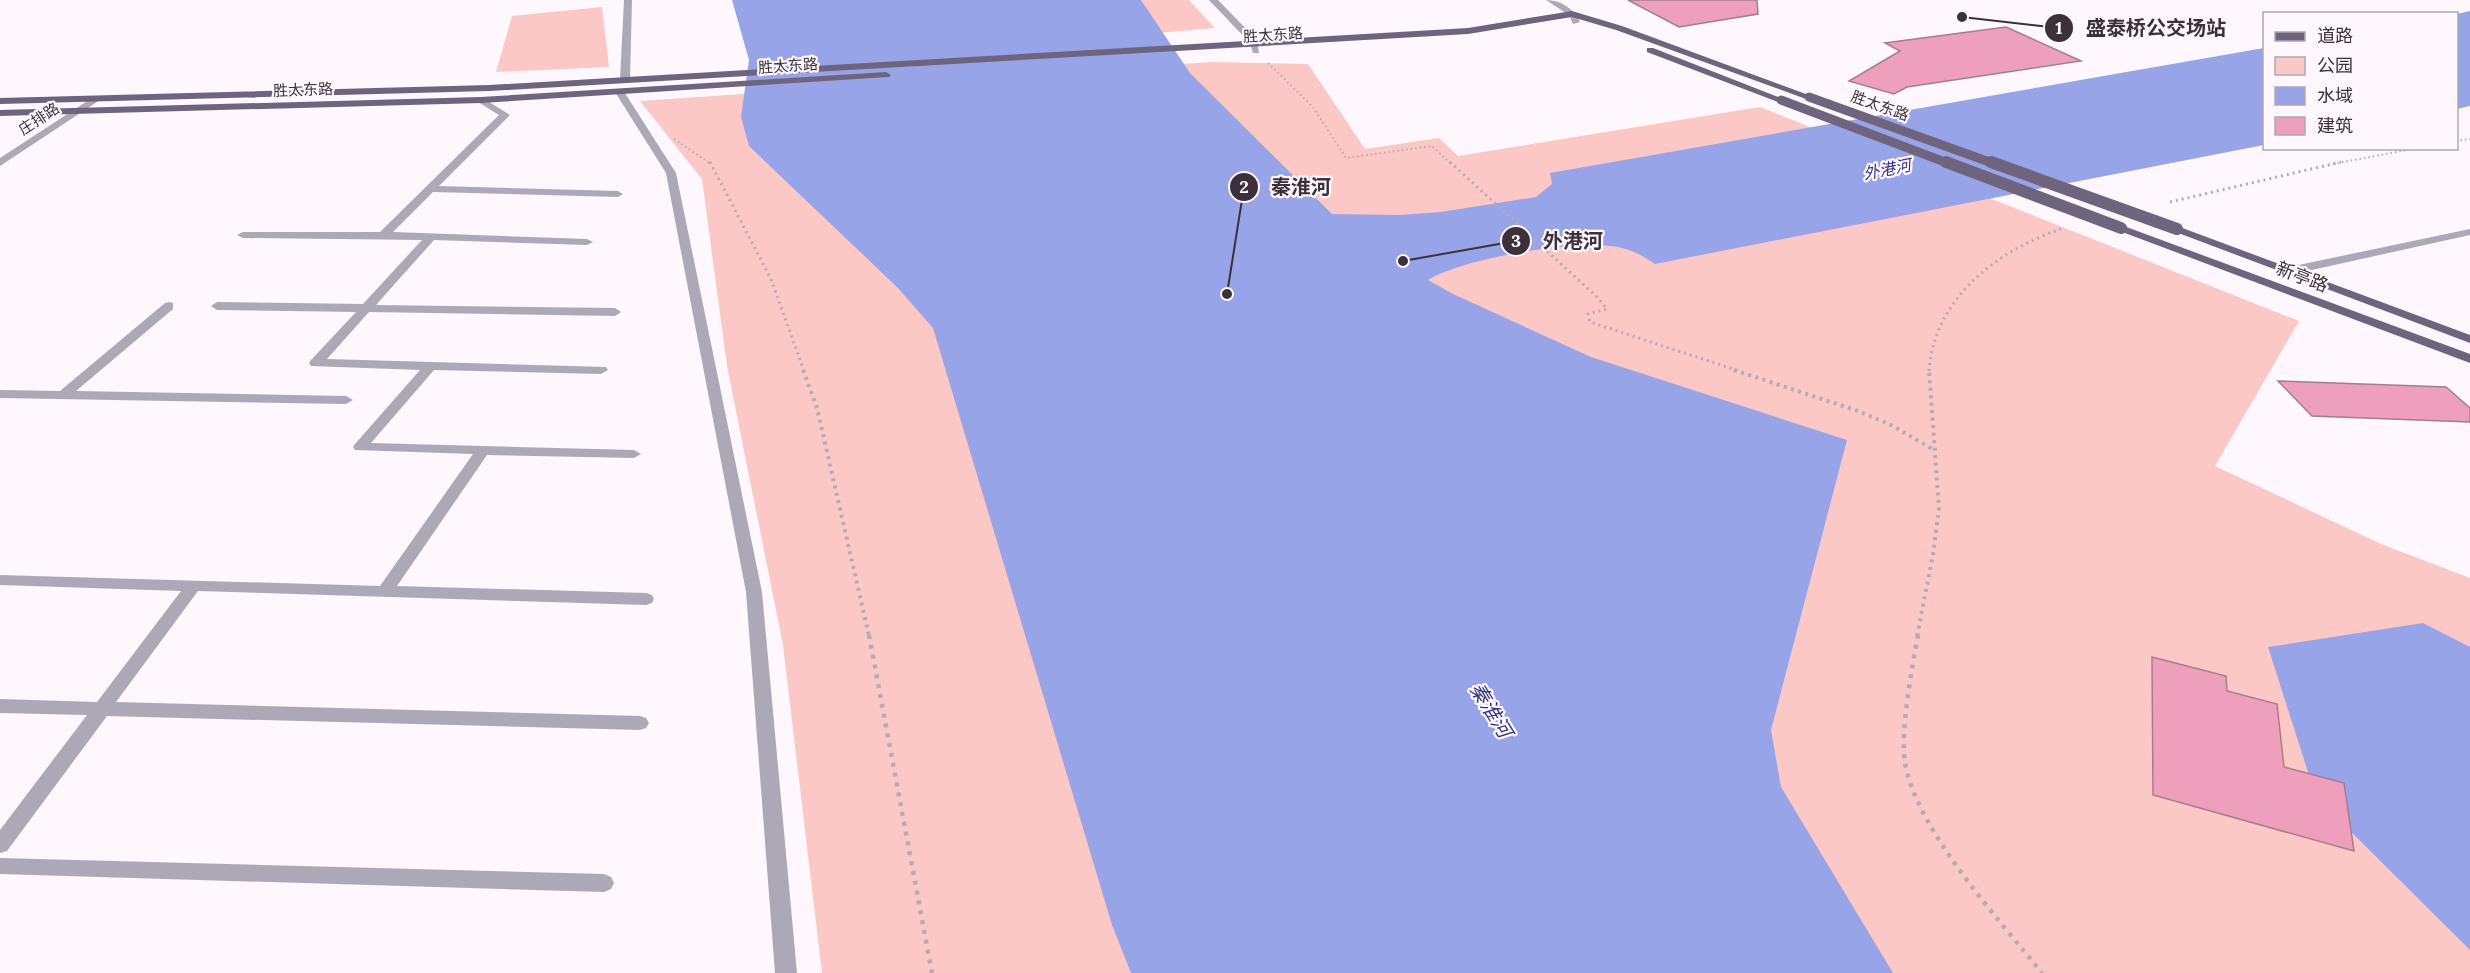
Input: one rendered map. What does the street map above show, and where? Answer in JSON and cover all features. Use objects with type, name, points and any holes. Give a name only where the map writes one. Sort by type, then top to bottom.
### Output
[{"type":"main road","name":"胜太东路","points":[[1574,18],[1782,100],[2121,228]]},
{"type":"main road","name":"胜太东路","points":[[0,113],[481,100],[721,74],[1226,45],[1255,47],[1468,31],[1574,18],[1619,28],[2177,229]]},
{"type":"main road","name":"胜太东路","points":[[0,101],[489,88],[717,86],[1235,52],[1255,47]]},
{"type":"main road","name":"新亭路","points":[[2121,228],[2470,360]]},
{"type":"main road","name":"新亭路","points":[[2177,229],[2470,339]]},
{"type":"street","points":[[628,0],[623,86],[671,173],[754,592],[786,973]]},
{"type":"street","points":[[1213,0],[1255,47]]},
{"type":"street","name":"胜太东路","points":[[1550,0],[1574,18]]},
{"type":"street","name":"庄排路","points":[[0,163],[95,100]]},
{"type":"street","points":[[383,236],[505,115],[481,100]]},
{"type":"street","points":[[430,189],[618,194]]},
{"type":"street","points":[[2289,271],[2470,232]]},
{"type":"street","points":[[243,234],[587,242]]},
{"type":"street","points":[[431,237],[316,363],[601,370]]},
{"type":"street","points":[[63,395],[169,306]]},
{"type":"street","points":[[217,306],[615,312]]},
{"type":"street","points":[[430,366],[360,447],[634,454]]},
{"type":"street","points":[[0,394],[346,400]]},
{"type":"street","points":[[386,591],[483,450]]},
{"type":"street","points":[[0,580],[646,599]]},
{"type":"street","points":[[0,845],[194,585]]},
{"type":"street","points":[[0,706],[640,723]]},
{"type":"street","points":[[0,866],[604,883]]},
{"type":"path","points":[[1255,47],[1313,107],[1346,158],[1432,146],[1607,309],[1588,314],[1587,318],[1590,322],[1858,411],[1891,425],[1934,450]]},
{"type":"path","points":[[664,133],[710,162],[771,279],[817,408],[880,683],[932,973]]},
{"type":"path","points":[[2163,204],[2310,168],[2406,150]]},
{"type":"path","points":[[2042,973],[1931,828],[1906,768],[1909,686],[1938,540],[1939,490],[1929,366],[1937,328],[1959,294],[1995,263],[2050,232],[2062,229]]},
{"type":"green space","points":[[1119,0],[1189,0],[1215,28],[1145,34]]},
{"type":"green space","points":[[602,7],[609,67],[496,72],[512,16]]},
{"type":"green space","points":[[1212,62],[1308,64],[1365,149],[1439,138],[1458,156],[1760,107],[2299,321],[2215,466],[2381,544],[2470,578],[2470,973],[822,973],[783,645],[727,366],[702,179],[640,101]]},
{"type":"water","points":[[732,0],[1141,0],[1190,73],[1332,214],[1399,215],[1441,212],[1536,197],[1552,184],[1550,173],[2263,48],[2263,145],[1655,264],[1639,254],[1622,248],[1579,246],[1523,252],[1467,264],[1428,280],[1453,294],[1591,357],[1847,440],[1771,730],[1781,787],[1893,973],[1131,973],[1112,925],[933,328],[898,288],[749,146],[741,117],[749,60]]},
{"type":"water","points":[[2470,11],[2470,106],[2458,109],[2458,14]]},
{"type":"water","points":[[2423,623],[2470,647],[2470,950],[2316,797],[2268,647]]},
{"type":"building","points":[[1628,0],[1757,0],[1758,14],[1679,27]]},
{"type":"building","points":[[2006,27],[2081,61],[1907,87],[1894,94],[1849,81],[1900,51],[1885,43]]},
{"type":"building","points":[[2278,381],[2446,387],[2470,408],[2470,422],[2312,416]]},
{"type":"building","points":[[2152,657],[2226,676],[2227,691],[2277,704],[2284,767],[2344,783],[2354,851],[2153,795]]},
{"type":"place","name":"盛泰桥公交场站","points":[[1962,17]]},
{"type":"place","name":"外港河","points":[[1403,261]]},
{"type":"place","name":"秦淮河","points":[[1227,294]]}]
